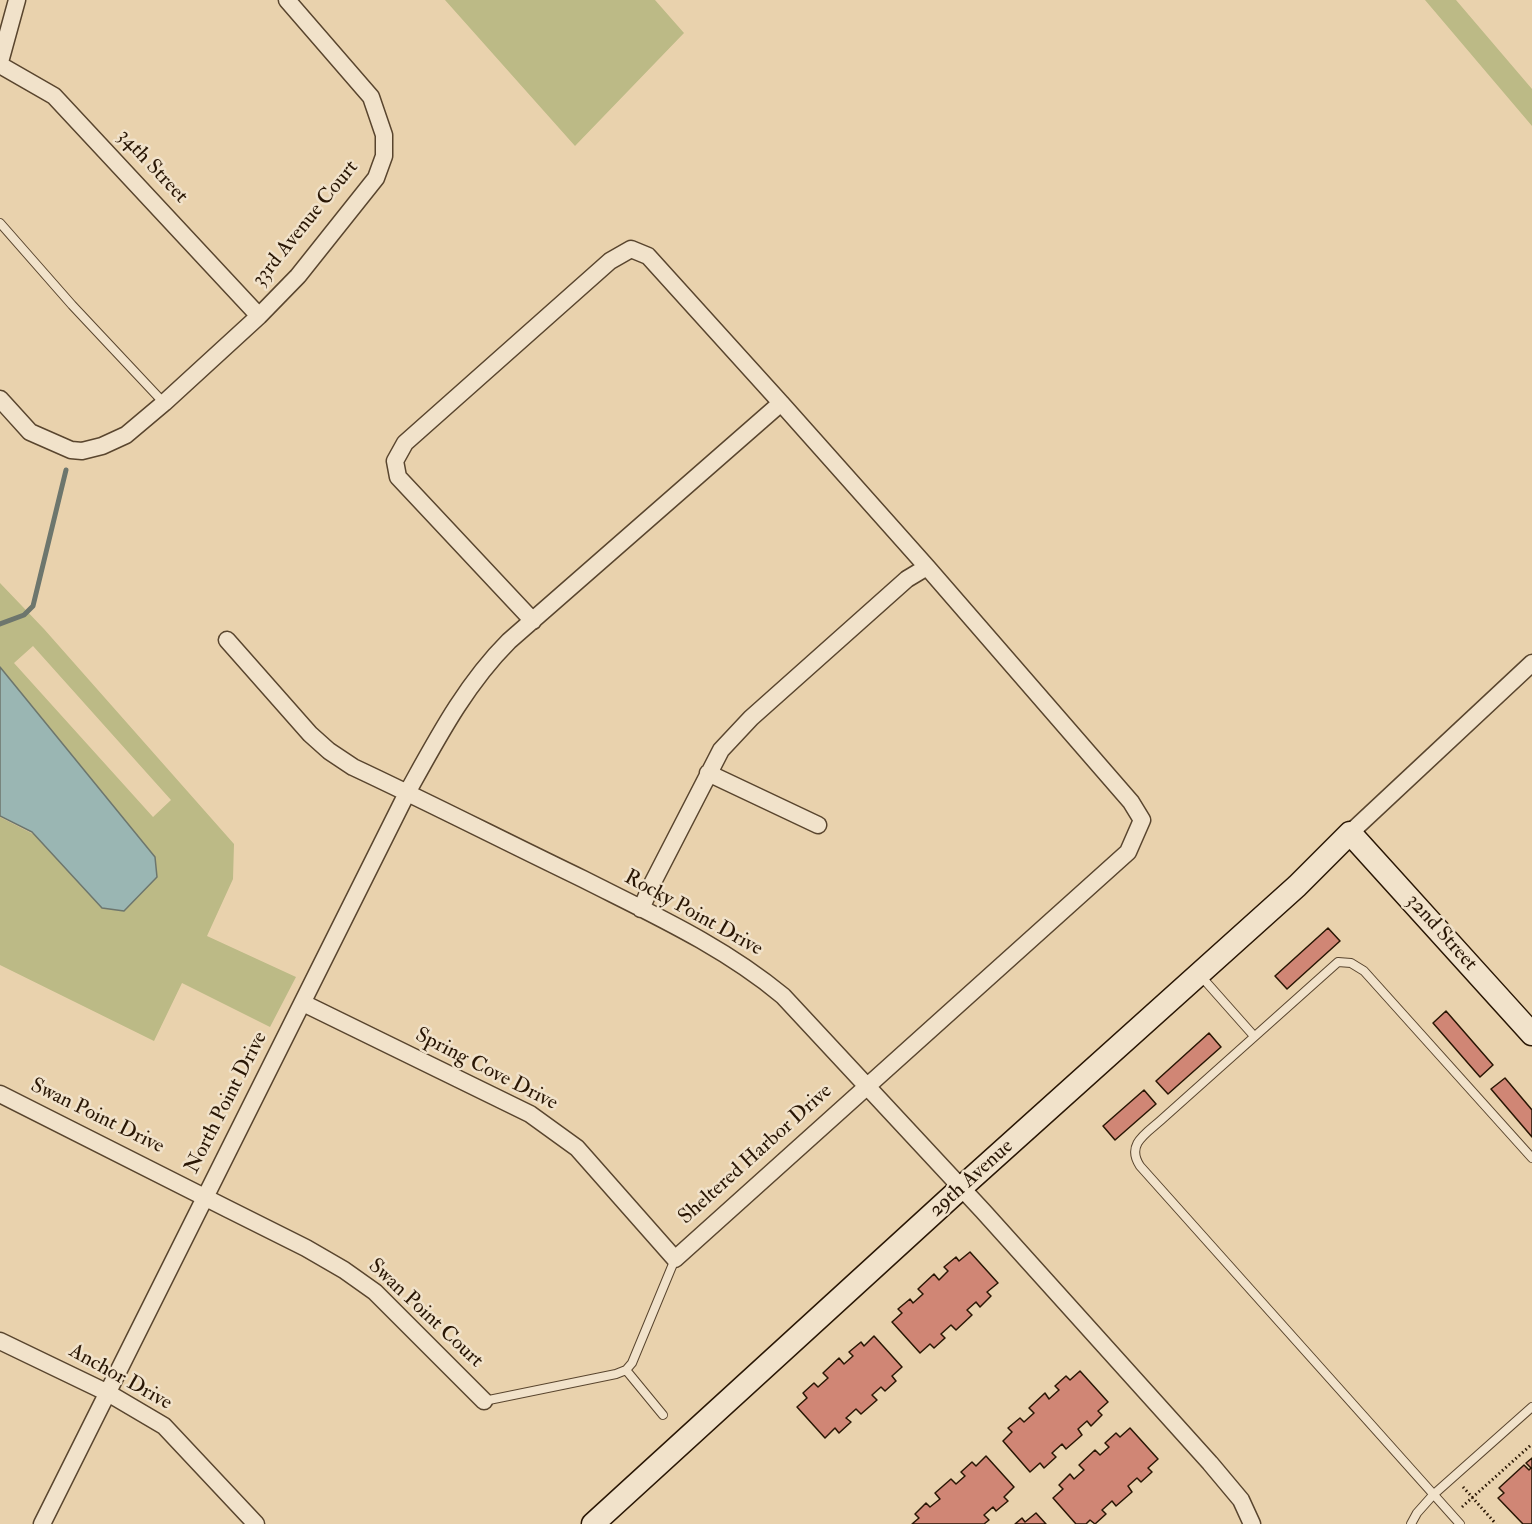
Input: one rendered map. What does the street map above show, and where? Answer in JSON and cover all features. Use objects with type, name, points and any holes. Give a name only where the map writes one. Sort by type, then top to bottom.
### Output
[{"type":"street","points":[[0,64],[17,0]]},
{"type":"street","name":"33rd Avenue Court","points":[[0,399],[30,432],[71,450],[82,451],[102,446],[126,435],[259,316],[298,276],[361,199],[376,178],[384,156],[384,135],[371,97],[287,0]]},
{"type":"street","name":"34th Street","points":[[0,64],[54,96],[259,316]]},
{"type":"street","points":[[532,621],[398,477],[395,461],[405,443],[610,261],[631,249],[648,256],[927,567],[907,579],[751,718],[721,750],[641,909]]},
{"type":"street","name":"North Point Drive","points":[[42,1524],[407,793],[457,704],[489,662],[532,621],[781,403]]},
{"type":"street","name":"Sheltered Harbor Drive","points":[[675,1259],[1128,852],[1142,820],[1131,802],[927,567]]},
{"type":"street","name":"Rocky Point Drive","points":[[227,640],[328,752],[353,767],[724,952],[754,972],[783,996],[962,1188],[1210,1463],[1242,1500],[1252,1524]]},
{"type":"street","points":[[1350,833],[1532,663]]},
{"type":"street","points":[[708,773],[818,825]]},
{"type":"street","name":"29th Avenue","points":[[593,1524],[1297,886],[1350,833]]},
{"type":"street","name":"32nd Street","points":[[1350,833],[1532,1034]]},
{"type":"street","name":"Spring Cove Drive","points":[[303,1003],[530,1114],[558,1132],[577,1148],[675,1259]]},
{"type":"street","name":"Swan Point Drive","points":[[0,1094],[205,1197]]},
{"type":"street","name":"Swan Point Court","points":[[205,1197],[306,1248],[344,1270],[375,1292],[484,1401]]},
{"type":"street","name":"Anchor Drive","points":[[0,1341],[108,1393],[164,1426],[255,1524]]},
{"type":"lane","points":[[0,223],[72,305],[164,403]]},
{"type":"lane","points":[[1460,1524],[1134,1158],[1134,1149],[1141,1139],[1338,962],[1352,963],[1364,971],[1532,1158]]},
{"type":"lane","points":[[1199,974],[1254,1036]]},
{"type":"lane","points":[[484,1401],[626,1370],[632,1363],[675,1259]]},
{"type":"lane","points":[[626,1370],[663,1415]]},
{"type":"lane","points":[[1411,1524],[1433,1494],[1532,1407]]},
{"type":"path","points":[[1461,1508],[1532,1444]]},
{"type":"path","points":[[1463,1487],[1496,1524]]},
{"type":"shaded area","points":[[445,0],[655,0],[684,33],[575,146]]},
{"type":"shaded area","points":[[1425,0],[1456,0],[1532,89],[1532,126]]},
{"type":"shaded area","points":[[0,583],[44,629],[234,844],[233,879],[207,936],[296,977],[270,1027],[182,983],[154,1041],[0,965],[0,817],[35,835],[102,908],[157,877],[155,857],[0,667]],"holes":[[[33,646],[171,800],[153,817],[14,663]]]},
{"type":"water","points":[[0,667],[155,857],[157,877],[124,911],[102,908],[32,832],[0,816]]},
{"type":"building","points":[[1328,928],[1340,941],[1287,989],[1275,976]]},
{"type":"building","points":[[1446,1011],[1493,1065],[1480,1077],[1433,1023]]},
{"type":"building","points":[[1209,1033],[1221,1047],[1168,1094],[1156,1081]]},
{"type":"building","points":[[1505,1078],[1532,1110],[1532,1137],[1491,1089]]},
{"type":"building","points":[[1144,1090],[1156,1104],[1115,1140],[1103,1126]]},
{"type":"building","points":[[970,1252],[998,1283],[987,1292],[991,1296],[980,1307],[976,1302],[967,1310],[972,1315],[956,1330],[951,1325],[941,1334],[945,1338],[934,1348],[930,1344],[920,1353],[892,1322],[902,1313],[898,1309],[910,1299],[913,1303],[923,1294],[918,1289],[934,1274],[939,1280],[948,1271],[944,1267],[956,1257],[959,1261]]},
{"type":"building","points":[[874,1336],[902,1367],[892,1376],[896,1381],[885,1391],[881,1387],[872,1395],[877,1400],[861,1414],[856,1409],[846,1418],[851,1422],[839,1433],[835,1428],[825,1438],[797,1407],[807,1398],[803,1393],[814,1383],[818,1387],[828,1378],[823,1373],[839,1358],[844,1364],[853,1356],[849,1352],[861,1342],[864,1346]]},
{"type":"building","points":[[1080,1371],[1108,1402],[1098,1411],[1102,1415],[1091,1426],[1087,1421],[1078,1429],[1082,1435],[1066,1449],[1062,1444],[1052,1453],[1056,1457],[1044,1468],[1040,1463],[1030,1472],[1003,1441],[1012,1432],[1008,1428],[1020,1418],[1024,1422],[1034,1413],[1029,1408],[1045,1393],[1049,1399],[1059,1390],[1055,1386],[1066,1376],[1070,1380]]},
{"type":"building","points":[[1130,1428],[1158,1459],[1148,1468],[1152,1472],[1141,1482],[1137,1478],[1128,1486],[1132,1492],[1116,1506],[1112,1501],[1102,1510],[1106,1514],[1095,1524],[1090,1520],[1086,1524],[1076,1524],[1053,1498],[1063,1489],[1059,1485],[1070,1474],[1074,1479],[1084,1470],[1079,1465],[1095,1450],[1100,1455],[1109,1447],[1105,1443],[1116,1433],[1120,1437]]},
{"type":"building","points":[[986,1456],[1014,1487],[1004,1497],[1008,1501],[996,1511],[993,1507],[984,1515],[989,1520],[984,1524],[912,1524],[919,1518],[915,1514],[926,1503],[930,1507],[940,1499],[935,1493],[951,1479],[956,1484],[965,1476],[961,1472],[972,1462],[976,1466]]},
{"type":"building","points":[[1532,1458],[1532,1524],[1523,1524],[1498,1498],[1504,1493],[1499,1488],[1524,1465],[1529,1470],[1531,1468],[1526,1463]]},
{"type":"building","points":[[1036,1513],[1046,1524],[1015,1524],[1022,1518],[1025,1522]]},
{"type":"waterway","points":[[0,624],[24,615],[33,606],[66,470]]}]
